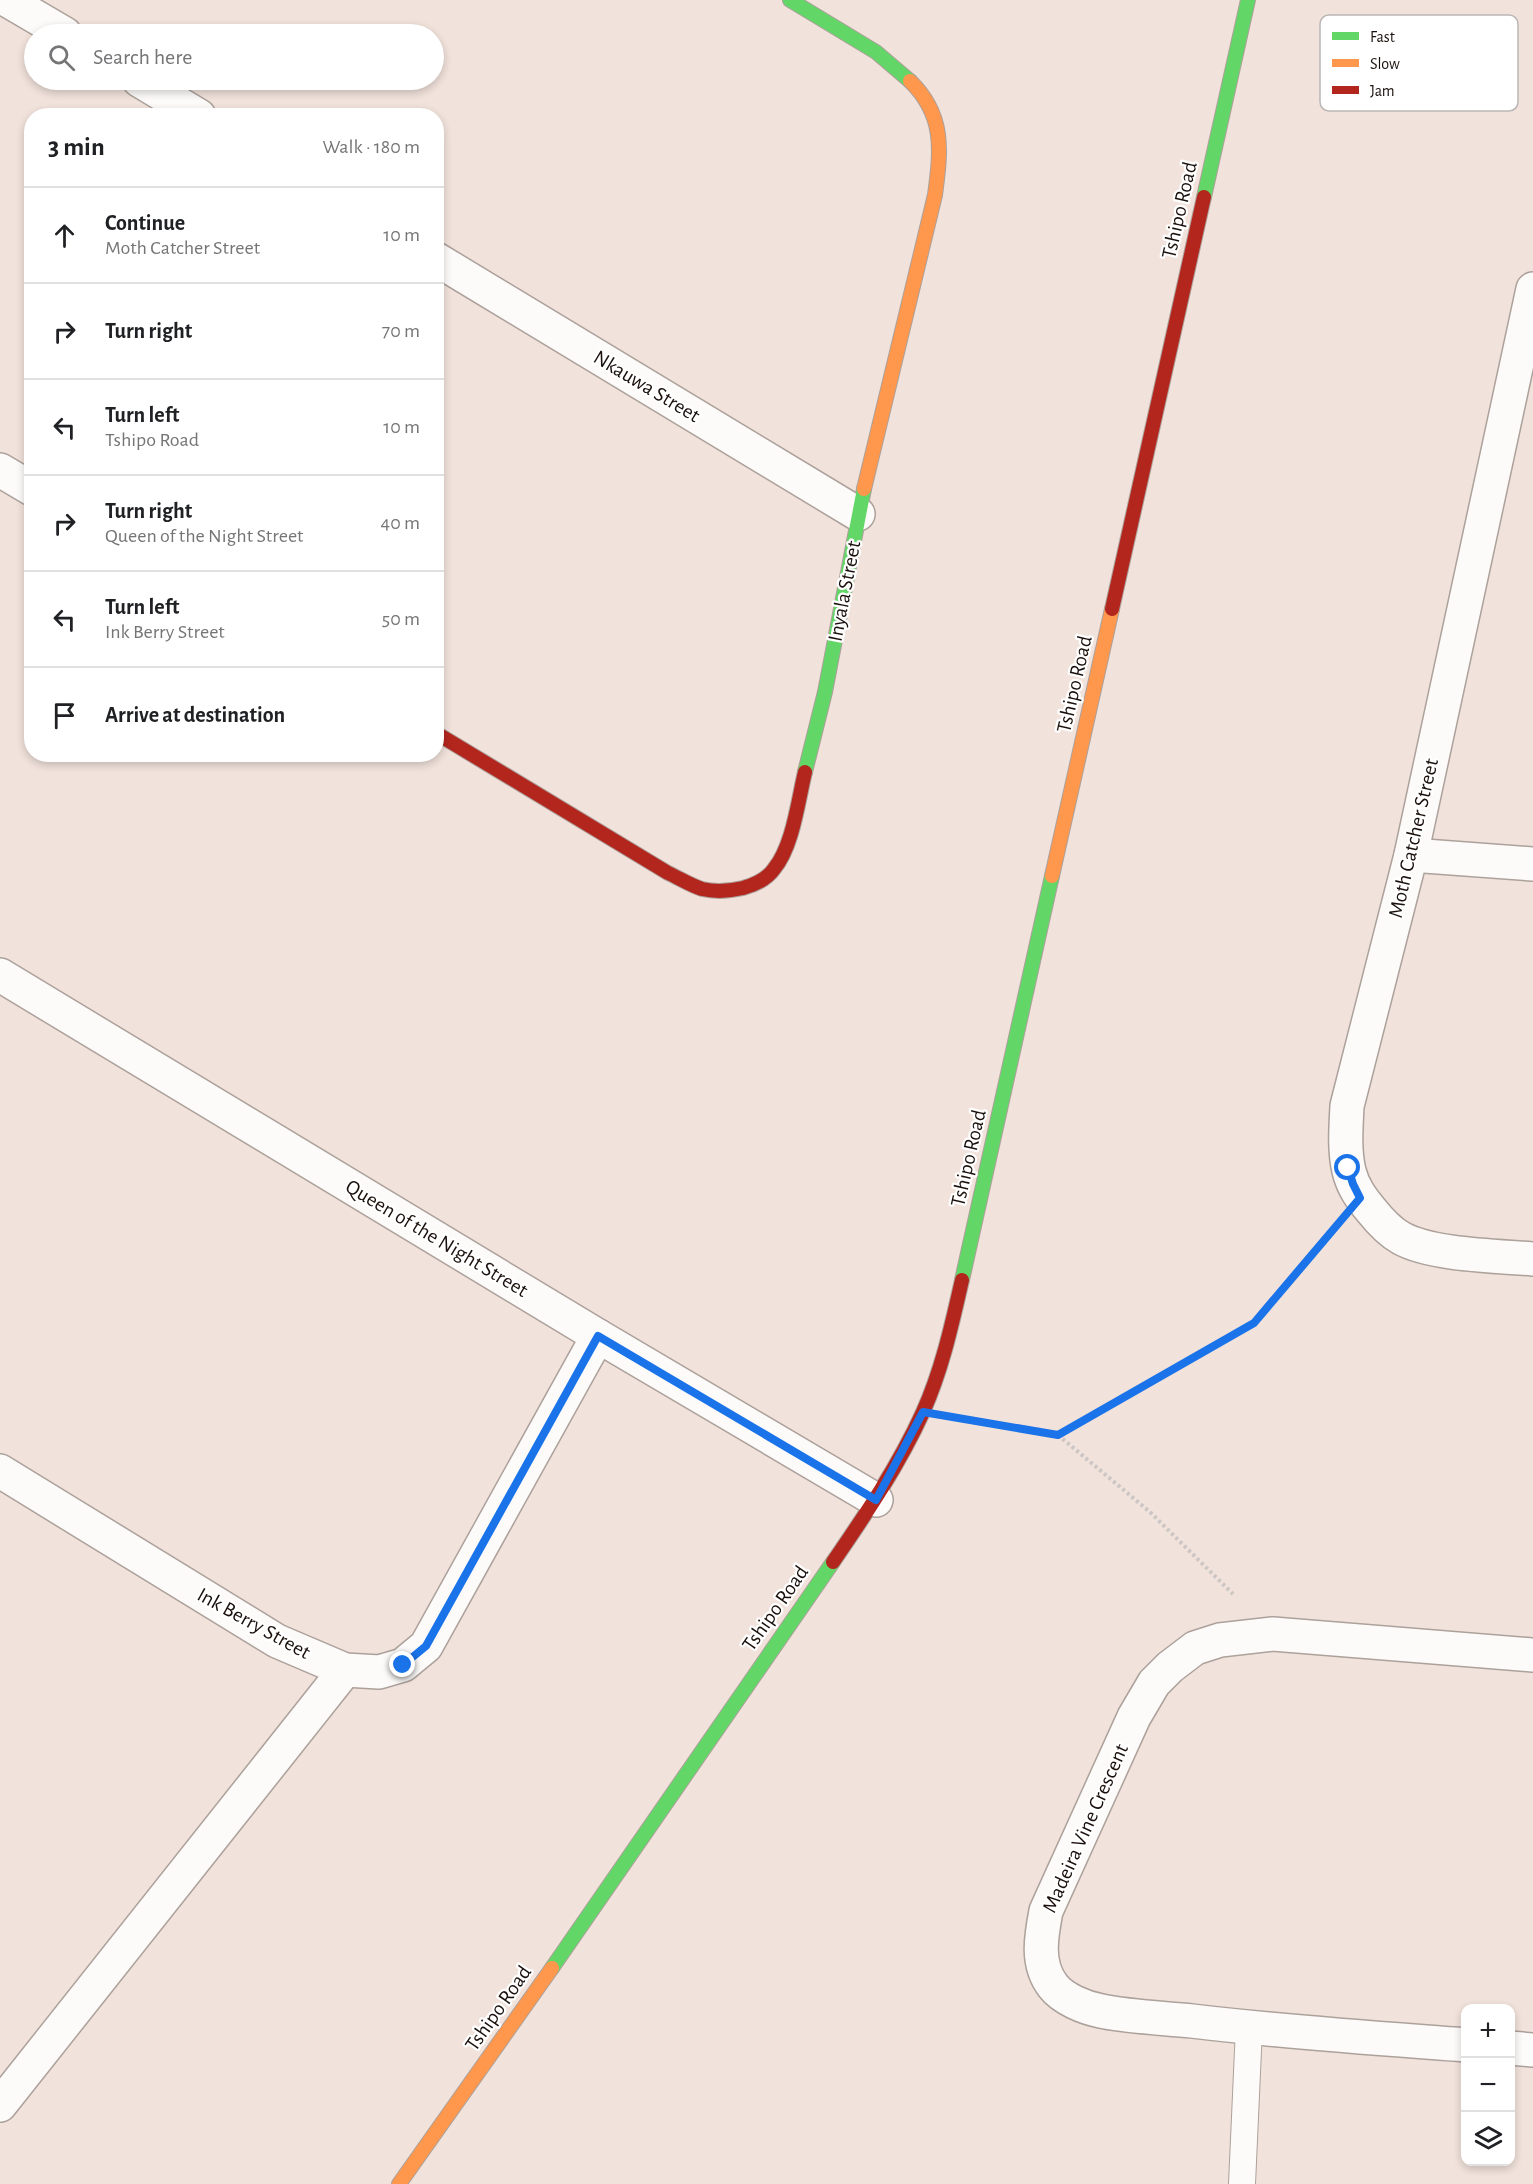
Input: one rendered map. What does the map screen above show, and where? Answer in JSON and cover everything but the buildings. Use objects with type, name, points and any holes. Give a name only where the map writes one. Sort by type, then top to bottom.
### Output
[{"type":"street","points":[[7,0],[47,24]]},
{"type":"street","name":"Inyala Street","points":[[444,738],[668,873],[701,889],[724,892],[746,887],[771,874],[780,860],[788,841],[825,692],[858,514],[935,195],[940,151],[938,127],[930,105],[909,79],[873,50],[790,0]]},
{"type":"street","name":"Tshipo Road","points":[[399,2184],[517,2019],[876,1500],[923,1412],[941,1365],[954,1316],[1248,0]]},
{"type":"street","points":[[156,90],[186,108]]},
{"type":"street","name":"Nkauwa Street","points":[[444,264],[858,514]]},
{"type":"street","name":"Moth Catcher Street","points":[[1533,289],[1411,855],[1347,1106],[1346,1145],[1348,1168],[1360,1198],[1378,1218],[1402,1238],[1430,1248],[1533,1259]]},
{"type":"street","points":[[0,470],[24,484]]},
{"type":"street","points":[[1411,855],[1533,864]]},
{"type":"street","name":"Queen of the Night Street","points":[[0,975],[598,1336],[876,1500]]},
{"type":"street","name":"Ink Berry Street","points":[[0,1472],[277,1641],[345,1670],[379,1672],[403,1665],[426,1646],[598,1336]]},
{"type":"street","name":"Madeira Vine Crescent","points":[[1461,2045],[1249,2028],[1100,2011],[1076,2003],[1054,1988],[1044,1972],[1041,1958],[1041,1935],[1046,1911],[1134,1717],[1154,1683],[1195,1648],[1220,1640],[1274,1634],[1533,1655]]},
{"type":"street","points":[[0,2105],[345,1670]]},
{"type":"street","points":[[1515,2048],[1533,2050]]},
{"type":"lane","points":[[1242,2184],[1249,2028]]},
{"type":"path","points":[[1058,1435],[1254,1323],[1360,1198]]},
{"type":"path","points":[[923,1412],[1058,1435],[1150,1512],[1274,1634]]},
{"type":"traffic: fast","points":[[790,0],[876,52],[910,81]]},
{"type":"traffic: fast","points":[[1204,197],[1248,0]]},
{"type":"traffic: fast","points":[[805,772],[825,692],[864,489]]},
{"type":"traffic: fast","points":[[962,1280],[1052,876]]},
{"type":"traffic: fast","points":[[552,1968],[833,1562]]},
{"type":"traffic: slow","points":[[864,489],[935,195],[939,163],[935,120],[930,107],[910,81]]},
{"type":"traffic: slow","points":[[1052,876],[1112,609]]},
{"type":"traffic: slow","points":[[399,2184],[552,1968]]},
{"type":"traffic: jam","points":[[1112,609],[1204,197]]},
{"type":"traffic: jam","points":[[444,738],[668,873],[702,889],[712,891],[747,887],[771,873],[786,848],[805,772]]},
{"type":"traffic: jam","points":[[833,1562],[870,1507],[914,1432],[941,1363],[962,1280]]},
{"type":"route","points":[[403,1665],[426,1646],[598,1336],[876,1500],[923,1412],[1058,1435],[1254,1323],[1360,1198],[1348,1168]]}]
